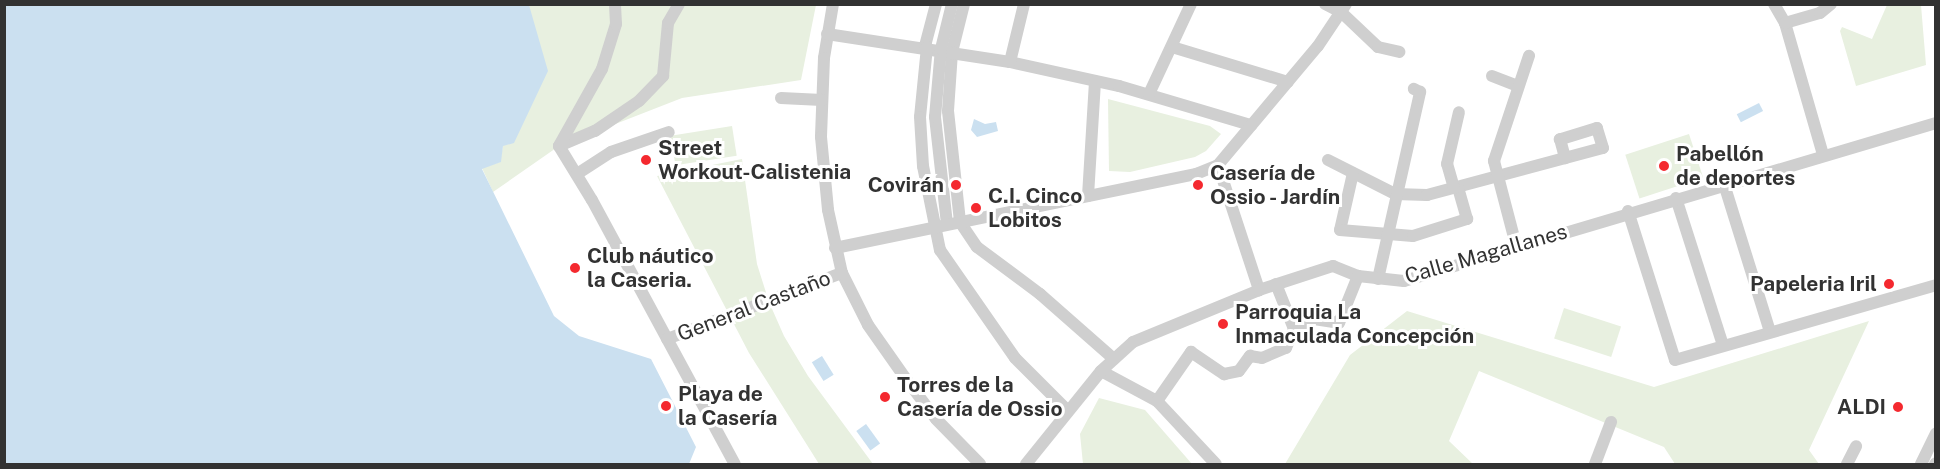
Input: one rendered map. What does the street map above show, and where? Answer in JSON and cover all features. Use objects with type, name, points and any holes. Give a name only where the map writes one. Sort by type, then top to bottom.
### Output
[{"type":"street","points":[[559,146],[602,69],[616,24],[615,4]]},
{"type":"street","points":[[559,146],[595,131],[639,101],[663,76],[668,23],[679,4]]},
{"type":"street","points":[[833,4],[827,34],[822,100],[824,173],[835,248],[842,273],[868,325],[906,379],[936,419],[980,465]]},
{"type":"street","points":[[936,4],[926,46],[920,117],[933,227],[940,250],[975,306],[1015,358],[1068,411]]},
{"type":"street","points":[[952,4],[947,51],[935,117],[953,223],[977,248],[1040,294],[1114,359]]},
{"type":"street","points":[[947,51],[964,4]]},
{"type":"street","points":[[1010,62],[1024,4]]},
{"type":"street","points":[[1149,94],[1173,47],[1191,4]]},
{"type":"street","points":[[1325,4],[1343,8],[1378,47],[1399,52]]},
{"type":"street","points":[[1774,4],[1785,23],[1823,155]]},
{"type":"street","points":[[1785,23],[1820,13],[1831,4]]},
{"type":"street","points":[[835,248],[1196,174],[1218,165],[1288,82],[1343,8]]},
{"type":"street","points":[[827,34],[926,46],[1010,62],[1149,94],[1251,125]]},
{"type":"street","points":[[1173,47],[1288,82]]},
{"type":"street","points":[[1516,245],[1494,161],[1529,56]]},
{"type":"street","points":[[1492,76],[1518,86]]},
{"type":"street","points":[[1088,196],[1095,81]]},
{"type":"street","points":[[1378,279],[1417,91]]},
{"type":"street","points":[[781,98],[822,100]]},
{"type":"street","points":[[1353,173],[1340,230],[1413,236],[1467,219],[1446,164],[1459,112]]},
{"type":"street","name":"Calle Magallanes","points":[[1026,465],[1101,371],[1133,342],[1161,328],[1259,290],[1333,266],[1358,276],[1404,280],[1628,211],[1935,123]]},
{"type":"street","points":[[577,174],[610,152],[669,132]]},
{"type":"street","points":[[559,146],[577,174],[735,465]]},
{"type":"street","points":[[1328,160],[1395,194],[1427,195],[1565,158]]},
{"type":"street","points":[[1218,165],[1259,290]]},
{"type":"street","points":[[1724,184],[1770,332]]},
{"type":"street","points":[[1676,198],[1723,345]]},
{"type":"street","points":[[1628,211],[1676,360],[1935,285]]},
{"type":"street","name":"General Castaño","points":[[667,339],[842,273]]},
{"type":"street","points":[[1157,401],[1191,352],[1224,374],[1239,371],[1250,356],[1262,358],[1286,348],[1294,329],[1314,319],[1339,323],[1358,276]]},
{"type":"street","points":[[1276,284],[1294,329]]},
{"type":"street","points":[[1101,371],[1157,401],[1216,465]]},
{"type":"street","points":[[1594,465],[1611,422]]},
{"type":"street","points":[[1921,465],[1935,433]]},
{"type":"street","points":[[1847,465],[1856,446]]},
{"type":"green space","points":[[529,5],[816,5],[801,80],[682,98],[559,146],[493,192],[482,168],[500,162]]},
{"type":"green space","points":[[1887,5],[1921,5],[1926,65],[1856,86],[1840,31],[1842,27],[1872,39]]},
{"type":"green space","points":[[1108,99],[1210,126],[1221,134],[1206,151],[1195,157],[1130,172],[1109,171]]},
{"type":"green space","points":[[732,126],[737,156],[675,165],[671,136]]},
{"type":"green space","name":"Pabellón de deportes","points":[[1689,134],[1703,178],[1639,198],[1625,155]]},
{"type":"green space","points":[[742,159],[757,264],[769,302],[784,336],[808,376],[873,464],[819,464],[749,353],[657,176]]},
{"type":"green space","points":[[1564,308],[1621,327],[1611,357],[1554,338]]},
{"type":"green space","points":[[1407,311],[1654,387],[1869,321],[1809,450],[1819,464],[1675,464],[1664,447],[1479,371],[1449,441],[1473,464],[1285,464],[1350,355]]},
{"type":"green space","points":[[1099,398],[1145,410],[1192,464],[1083,464],[1080,434]]},
{"type":"water","points":[[4,5],[529,5],[548,71],[514,143],[503,146],[501,162],[482,169],[554,316],[579,336],[651,359],[696,447],[689,464],[5,464]]},
{"type":"water","points":[[1759,103],[1763,111],[1741,122],[1737,114]]},
{"type":"water","points":[[974,119],[985,124],[996,122],[998,131],[977,137],[971,130]]},
{"type":"water","points":[[822,356],[834,375],[823,381],[812,362]]},
{"type":"water","points":[[866,424],[880,443],[870,450],[856,431]]},
{"type":"place","name":"Street Workout-Calistenia","points":[[646,160]]},
{"type":"place","name":"Pabellón de deportes","points":[[1664,166]]},
{"type":"place","name":"Covirán","points":[[956,185]]},
{"type":"place","name":"Casería de Ossio - Jardín","points":[[1198,185]]},
{"type":"place","name":"C.I. Cinco Lobitos","points":[[976,208]]},
{"type":"place","name":"Club náutico la Caseria.","points":[[575,268]]},
{"type":"place","name":"Papeleria Iril","points":[[1889,284]]},
{"type":"place","name":"Parroquia La Inmaculada Concepción","points":[[1223,324]]},
{"type":"place","name":"Torres de la Casería de Ossio","points":[[885,397]]},
{"type":"place","name":"Playa de la Casería","points":[[666,406]]},
{"type":"place","name":"ALDI","points":[[1898,407]]}]
